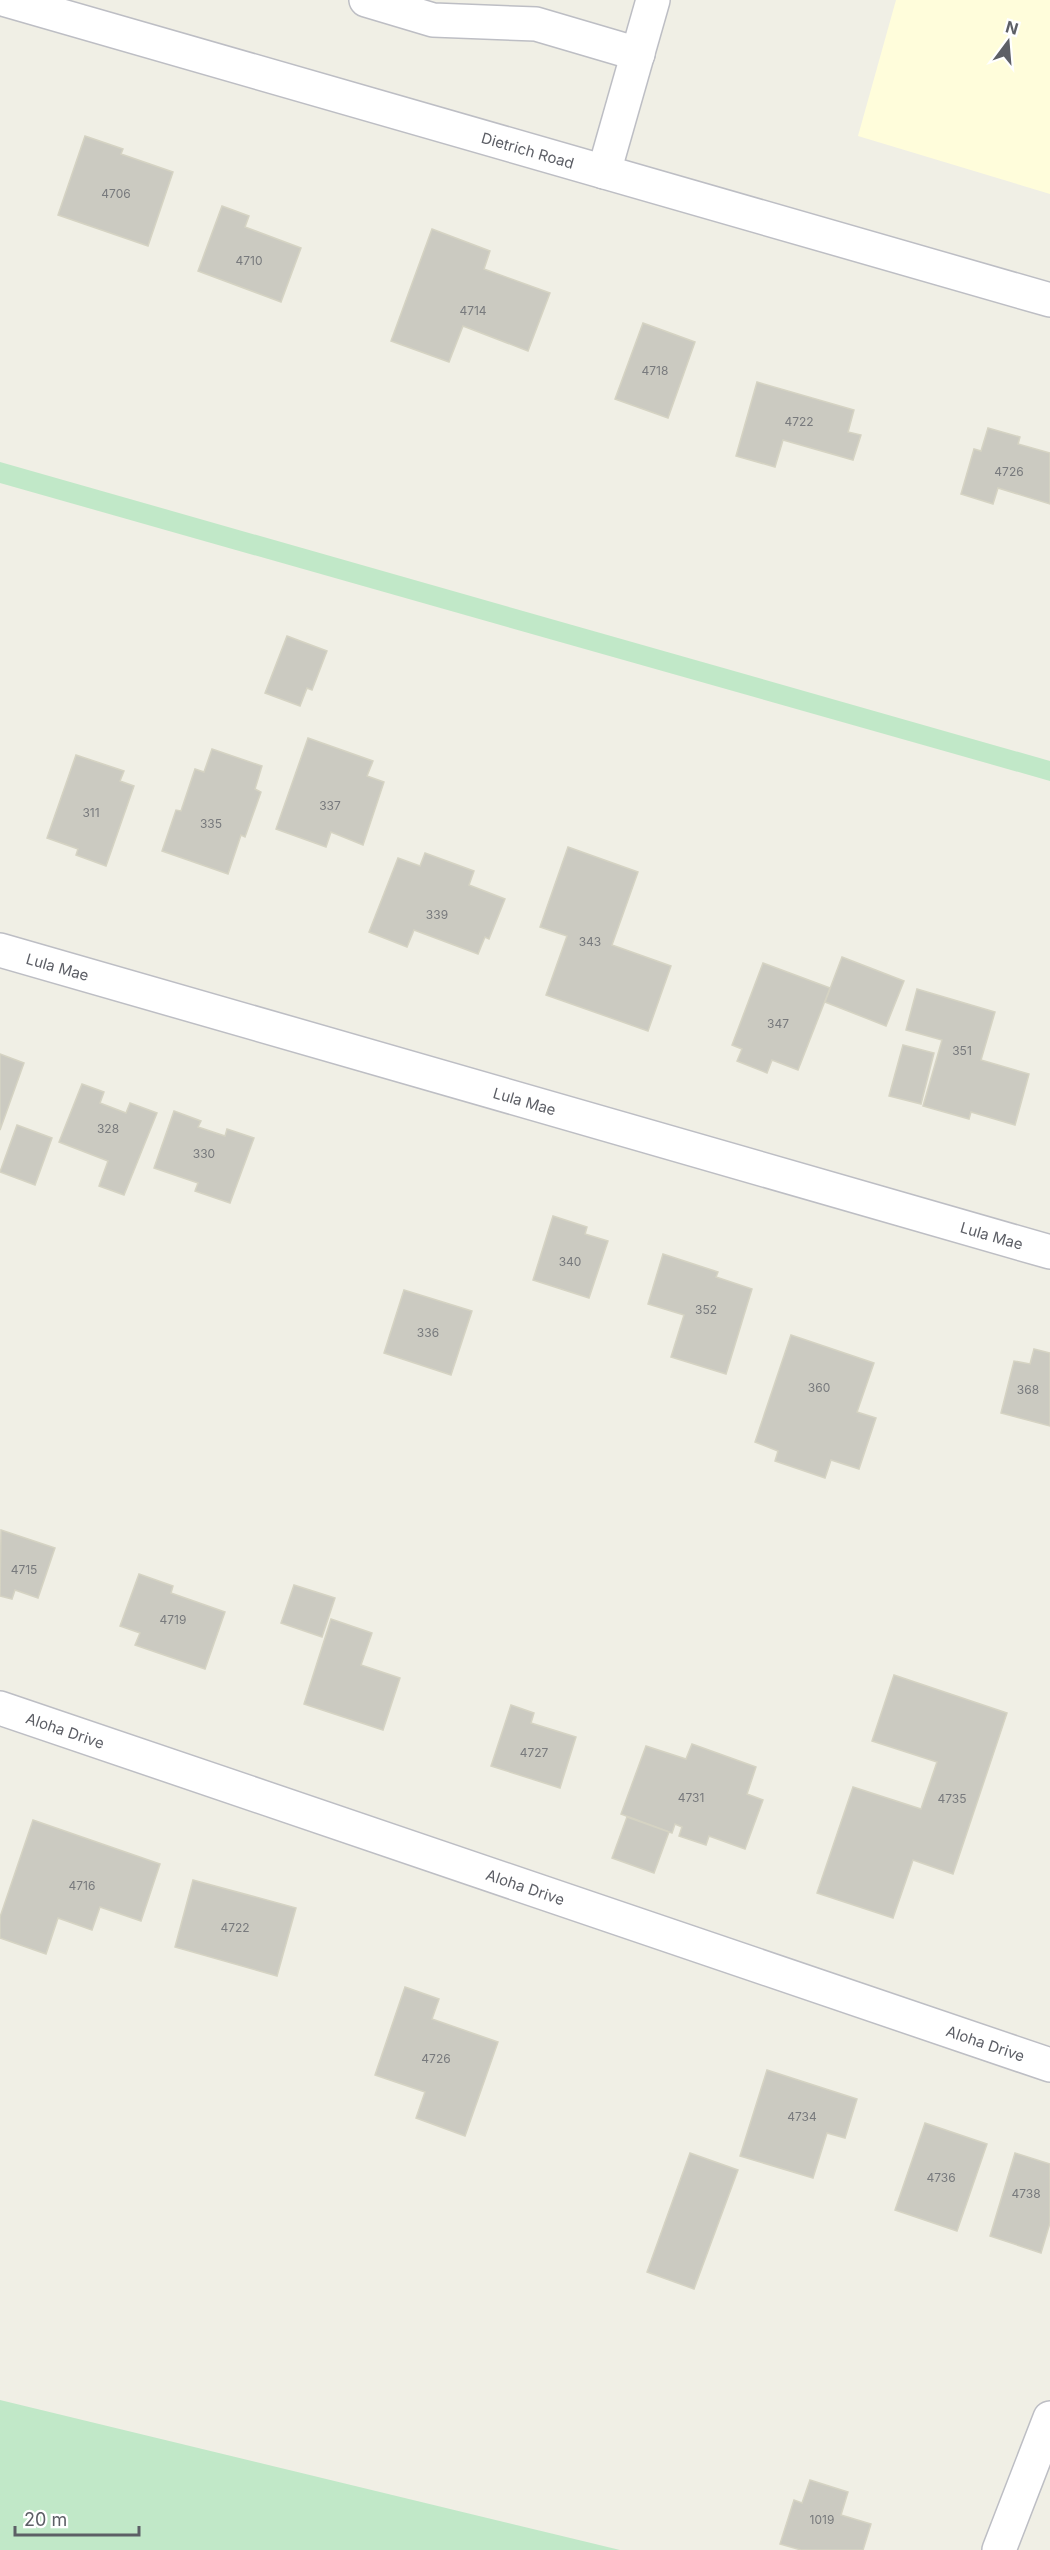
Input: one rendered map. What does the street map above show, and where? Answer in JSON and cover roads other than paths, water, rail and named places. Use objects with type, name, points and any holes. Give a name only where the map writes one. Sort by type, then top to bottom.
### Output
[{"type":"street","name":"Dietrich Road","points":[[6,0],[1050,300]]},
{"type":"street","points":[[366,0],[433,20],[536,24],[638,54]]},
{"type":"street","points":[[604,172],[653,0]]},
{"type":"street","name":"Lula Mae","points":[[0,950],[1050,1252]]},
{"type":"street","name":"Aloha Drive","points":[[0,1708],[1050,2065]]},
{"type":"street","points":[[999,2550],[1050,2418]]}]
